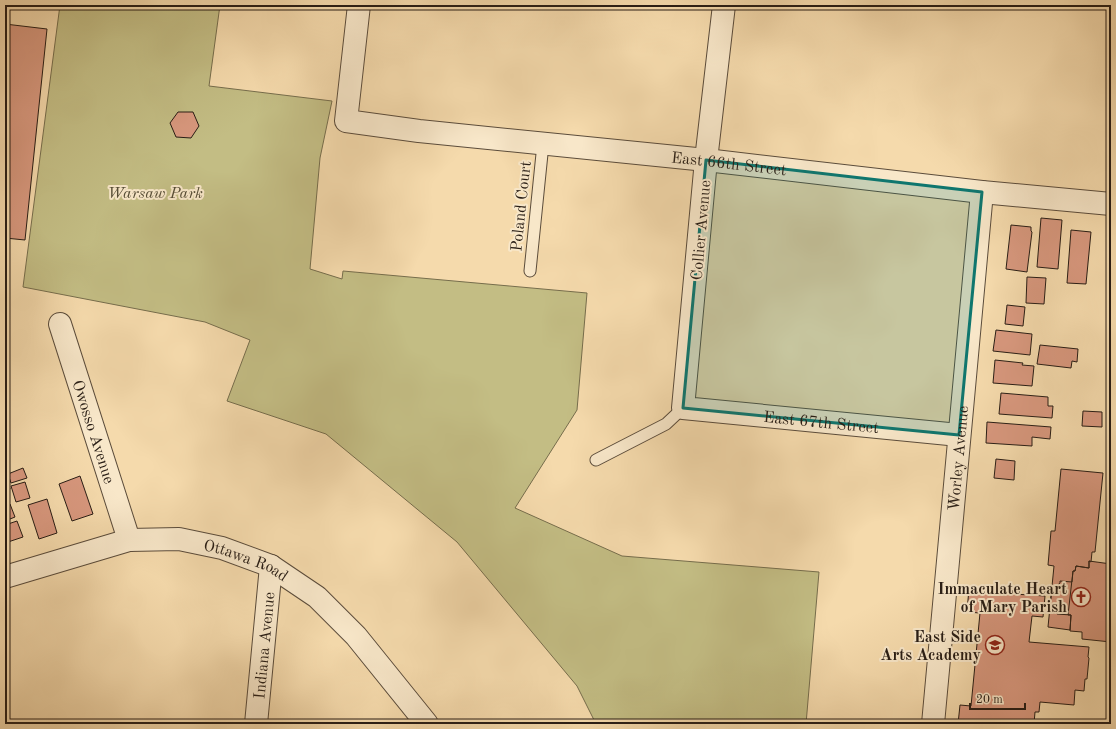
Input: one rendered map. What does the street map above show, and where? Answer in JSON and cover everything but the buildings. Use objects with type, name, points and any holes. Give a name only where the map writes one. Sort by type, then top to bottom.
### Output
[{"type":"street","name":"East 66th Street","points":[[359,5],[346,121],[419,131],[706,160],[982,192],[1111,204]]},
{"type":"street","name":"Collier Avenue","points":[[683,408],[706,160],[724,5]]},
{"type":"street","name":"Worley Avenue","points":[[933,724],[982,192]]},
{"type":"street","name":"Owosso Avenue","points":[[60,324],[129,540]]},
{"type":"street","name":"East 67th Street","points":[[683,408],[959,435]]},
{"type":"street","name":"Ottawa Road","points":[[5,577],[129,540],[179,539],[222,548],[271,566],[317,597],[356,636],[427,724]]},
{"type":"street","name":"Indiana Avenue","points":[[256,724],[271,566]]},
{"type":"lane","name":"Poland Court","points":[[530,271],[543,144]]},
{"type":"lane","points":[[596,460],[666,424],[683,408]]},
{"type":"highlighted area","points":[[706,160],[982,192],[959,435],[683,408]]},
{"type":"green space","name":"Warsaw Park","points":[[60,5],[220,5],[209,86],[332,101],[320,158],[310,269],[342,279],[343,271],[587,293],[577,410],[515,508],[622,556],[819,572],[806,724],[596,724],[577,686],[457,542],[326,434],[227,401],[250,340],[205,322],[23,287]]},
{"type":"place","name":"Immaculate Heart of Mary Parish","points":[[1081,597]]},
{"type":"place","name":"East Side Arts Academy","points":[[995,645]]}]
